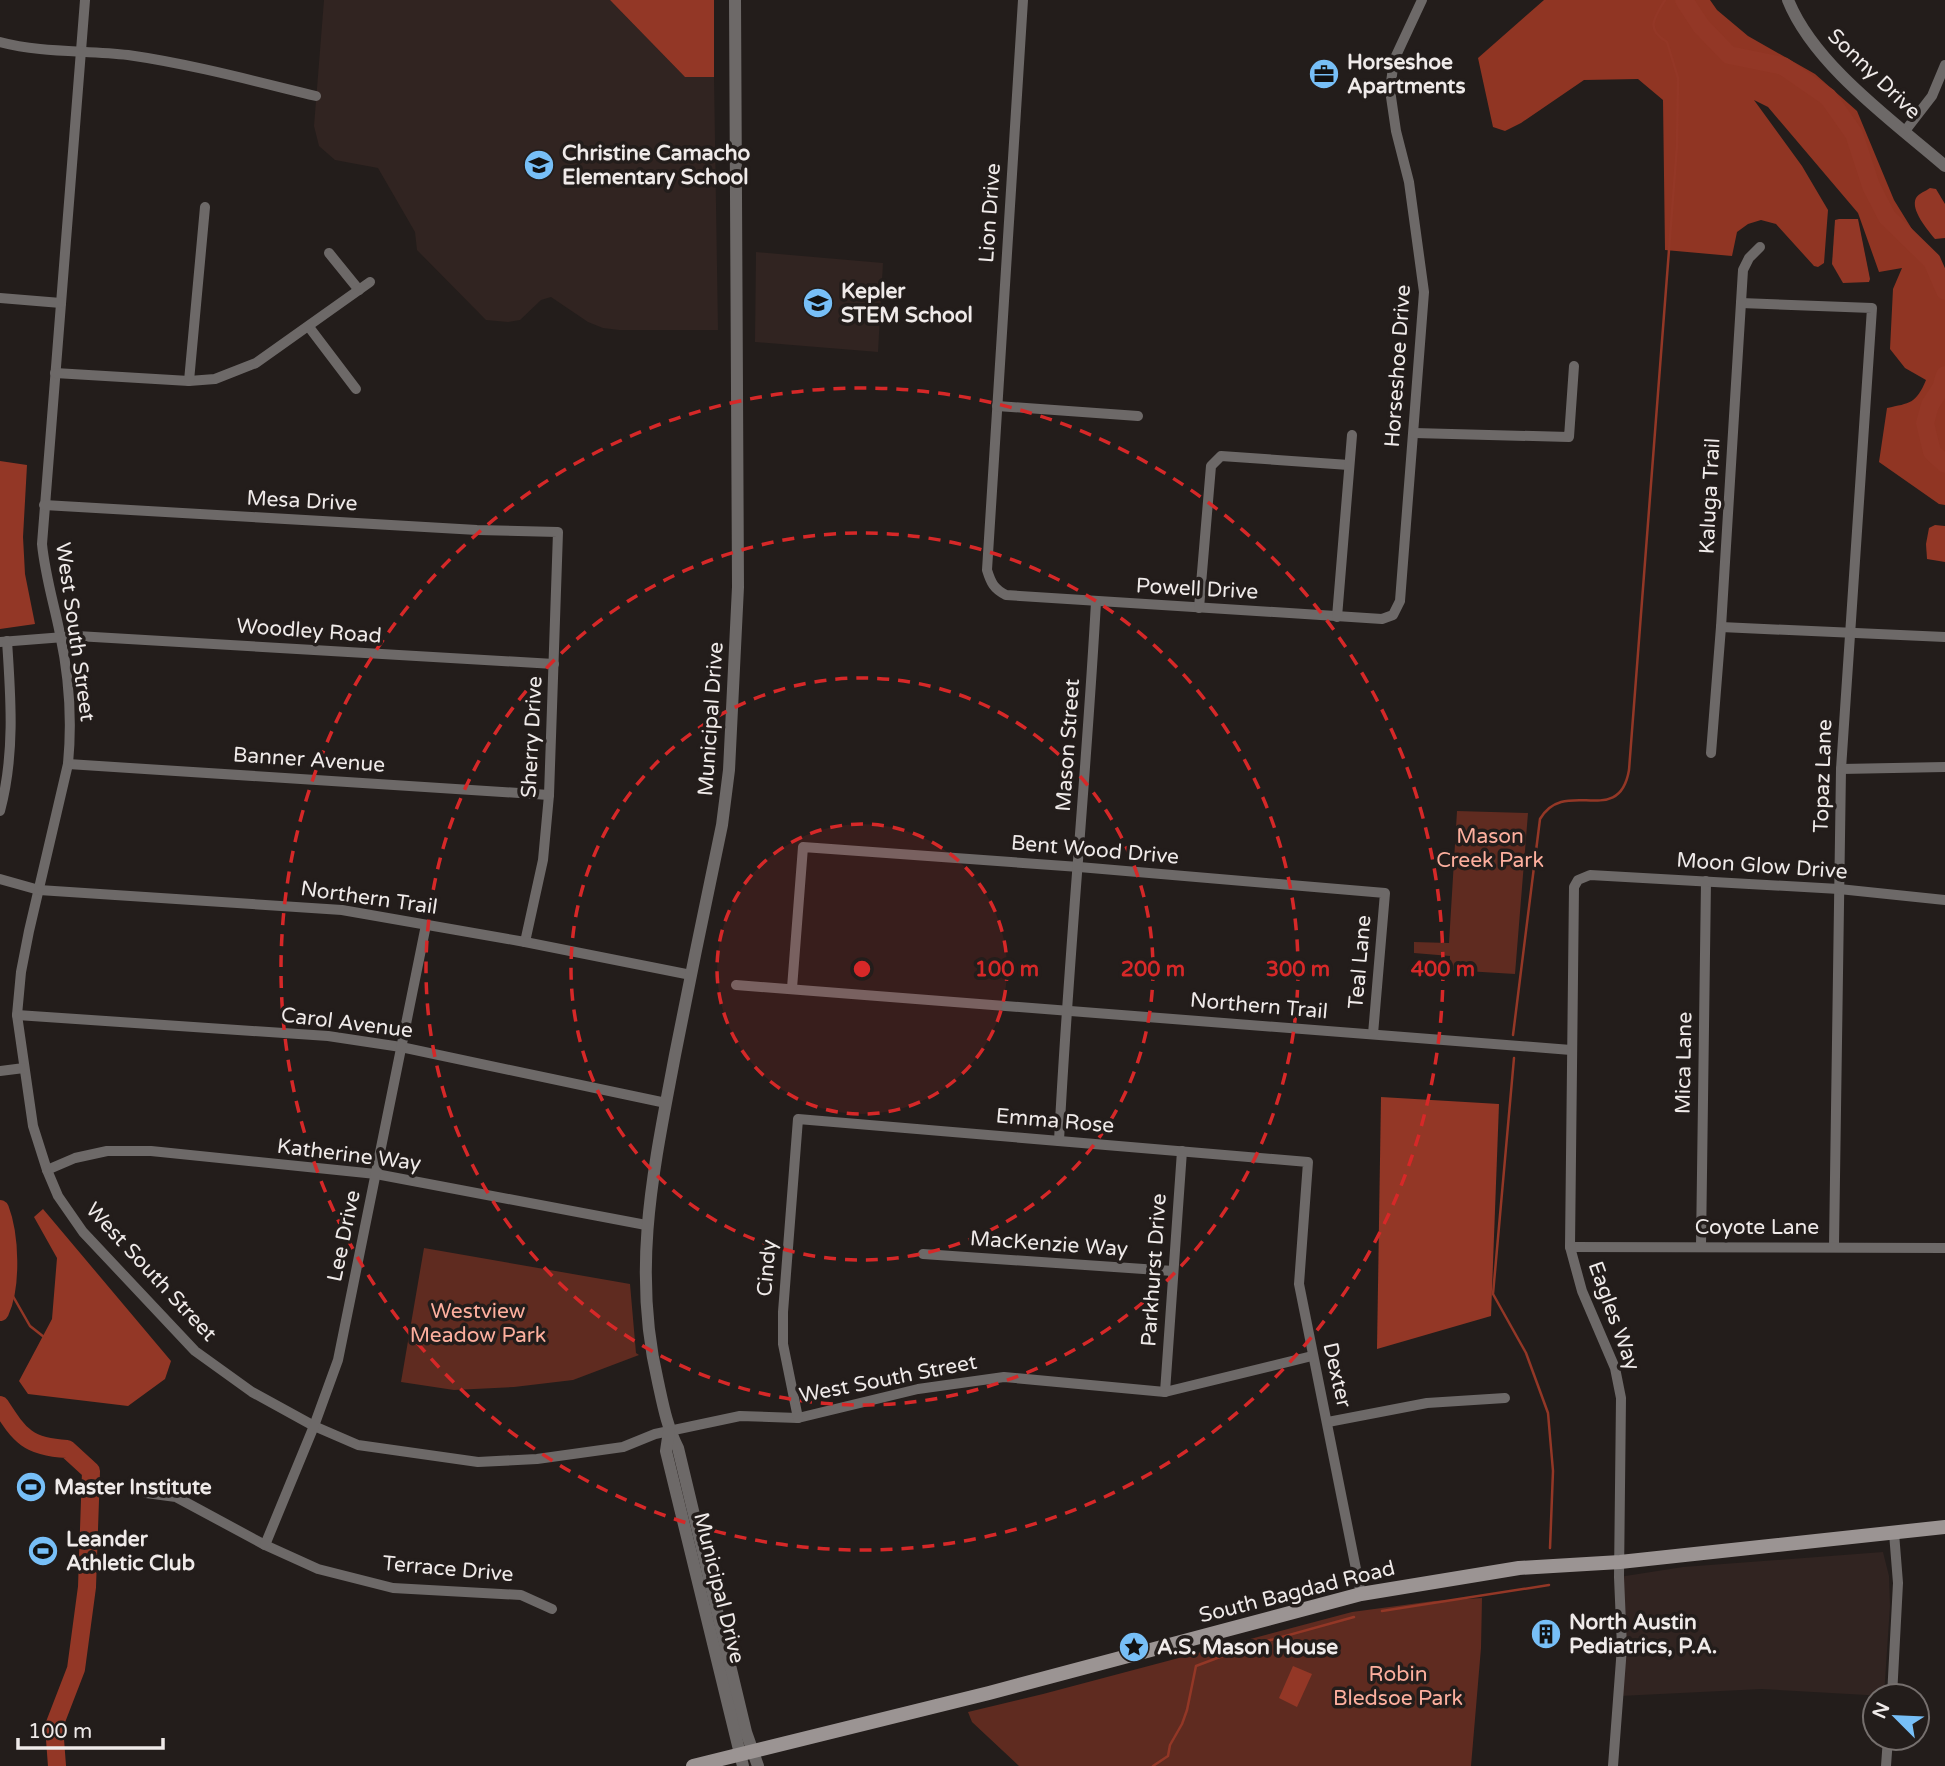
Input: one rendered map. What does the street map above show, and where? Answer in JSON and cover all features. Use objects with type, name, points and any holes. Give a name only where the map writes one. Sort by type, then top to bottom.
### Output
[{"type":"main road","name":"South Bagdad Road","points":[[693,1766],[745,1757],[1361,1594],[1519,1568],[1620,1562],[1945,1527]]},
{"type":"street","name":"West South Street","points":[[85,0],[42,544],[44,568],[61,636],[69,698],[70,742],[68,764],[21,972],[17,1015],[33,1126],[58,1196],[83,1232],[195,1351],[252,1392],[314,1426],[358,1445],[478,1462],[537,1459],[623,1447],[669,1431],[740,1416],[798,1418],[918,1389],[1004,1377],[1165,1392],[1312,1356]]},
{"type":"street","name":"Municipal Drive","points":[[736,0],[738,549],[736,645],[725,807],[656,1157],[644,1258],[647,1318],[654,1368],[669,1431],[666,1451],[690,1525],[726,1671],[746,1732],[745,1757],[758,1766]]},
{"type":"street","name":"Lion Drive","points":[[999,592],[991,583],[987,570],[1023,0]]},
{"type":"street","name":"Horseshoe Drive","points":[[1393,615],[1400,601],[1424,279],[1409,182],[1396,131],[1390,90],[1394,60],[1422,0]]},
{"type":"street","name":"Sonny Drive","points":[[1788,0],[1804,33],[1822,55],[1945,166]]},
{"type":"street","points":[[0,42],[16,46],[154,59],[316,96]]},
{"type":"street","points":[[1905,131],[1932,96],[1945,65]]},
{"type":"street","points":[[189,381],[205,208]]},
{"type":"street","name":"Kaluga Trail","points":[[1711,753],[1743,270],[1749,258],[1760,247]]},
{"type":"street","points":[[329,253],[359,290]]},
{"type":"street","points":[[55,373],[189,381],[215,379],[256,363],[370,282]]},
{"type":"street","points":[[0,298],[61,303]]},
{"type":"street","name":"Topaz Lane","points":[[1741,303],[1872,308],[1841,769],[1834,1246]]},
{"type":"street","points":[[309,327],[356,389]]},
{"type":"street","points":[[1414,433],[1569,438],[1574,366]]},
{"type":"street","points":[[997,406],[1138,416]]},
{"type":"street","points":[[1337,617],[1352,435]]},
{"type":"street","points":[[1199,608],[1211,466],[1221,456],[1349,465]]},
{"type":"street","name":"Mesa Drive","points":[[44,505],[463,530],[558,532]]},
{"type":"street","name":"Sherry Drive","points":[[525,942],[543,860],[549,795],[558,532]]},
{"type":"street","name":"Powell Drive","points":[[999,592],[1006,595],[1096,602],[1382,620],[1393,615]]},
{"type":"street","name":"Mason Street","points":[[1059,1141],[1096,602]]},
{"type":"street","points":[[1721,627],[1945,637]]},
{"type":"street","name":"Woodley Road","points":[[4,642],[61,636],[554,664]]},
{"type":"street","points":[[0,811],[9,766],[12,723],[4,642]]},
{"type":"street","name":"Banner Avenue","points":[[68,764],[549,795]]},
{"type":"street","points":[[1841,769],[1945,767]]},
{"type":"street","name":"Bent Wood Drive","points":[[792,988],[803,847],[1385,893]]},
{"type":"street","name":"Moon Glow Drive","points":[[1578,880],[1590,875],[1706,881],[1839,889],[1945,900]]},
{"type":"street","name":"Northern Trail","points":[[0,879],[38,890],[342,910],[691,975]]},
{"type":"street","name":"Eagles Way","points":[[1578,880],[1573,891],[1570,1247],[1582,1291],[1615,1368],[1621,1398],[1622,1647],[1613,1766]]},
{"type":"street","name":"Mica Lane","points":[[1701,1246],[1706,881]]},
{"type":"street","name":"Teal Lane","points":[[1373,1034],[1385,893]]},
{"type":"street","name":"Lee Drive","points":[[265,1545],[338,1360],[426,925]]},
{"type":"street","name":"Northern Trail","points":[[736,985],[1571,1050]]},
{"type":"street","name":"Carol Avenue","points":[[17,1015],[328,1036],[401,1047],[666,1103]]},
{"type":"street","points":[[0,1071],[24,1068]]},
{"type":"street","name":"Emma Rose","points":[[798,1119],[1308,1162]]},
{"type":"street","name":"Cindy","points":[[798,1119],[783,1322],[783,1344],[798,1418]]},
{"type":"street","name":"Katherine Way","points":[[47,1170],[75,1158],[107,1151],[151,1151],[376,1174],[646,1225]]},
{"type":"street","name":"Parkhurst Drive","points":[[1165,1392],[1182,1151]]},
{"type":"street","name":"Dexter","points":[[1308,1162],[1299,1284],[1361,1594]]},
{"type":"street","name":"Coyote Lane","points":[[1570,1247],[1945,1248]]},
{"type":"street","name":"MacKenzie Way","points":[[923,1254],[1173,1271]]},
{"type":"street","points":[[1328,1422],[1427,1403],[1505,1398]]},
{"type":"street","name":"Terrace Drive","points":[[146,1493],[176,1497],[265,1545],[318,1569],[393,1588],[521,1595],[552,1609]]},
{"type":"street","points":[[1893,1682],[1898,1583],[1894,1533]]},
{"type":"shaded area","name":"Christine Camacho Elementary School","points":[[324,0],[610,0],[685,77],[714,77],[718,330],[603,328],[588,322],[551,297],[541,300],[520,320],[486,320],[417,250],[415,232],[378,168],[335,160],[319,146],[314,126]]},
{"type":"shaded area","points":[[610,0],[714,0],[714,77],[685,77]]},
{"type":"shaded area","points":[[1544,0],[1710,0],[1717,10],[1748,36],[1815,74],[1857,111],[1894,200],[1915,234],[1945,272],[1945,505],[1939,504],[1879,462],[1887,408],[1911,401],[1919,394],[1926,380],[1905,368],[1890,349],[1893,289],[1902,268],[1879,272],[1858,213],[1768,107],[1754,100],[1802,166],[1828,210],[1824,263],[1818,267],[1814,266],[1776,224],[1761,220],[1748,224],[1737,232],[1732,256],[1665,250],[1663,100],[1638,79],[1584,80],[1521,123],[1505,131],[1493,127],[1478,58]]},
{"type":"shaded area","points":[[1930,188],[1936,189],[1945,204],[1945,238],[1935,239],[1915,208],[1916,198]]},
{"type":"shaded area","points":[[1858,219],[1869,282],[1843,283],[1832,264],[1835,220]]},
{"type":"shaded area","name":"Kepler STEM School","points":[[756,252],[883,263],[878,352],[755,342]]},
{"type":"shaded area","points":[[0,461],[27,465],[23,537],[25,574],[35,624],[0,629]]},
{"type":"shaded area","points":[[1935,525],[1945,526],[1945,562],[1927,559],[1929,528]]},
{"type":"shaded area","points":[[1381,1097],[1499,1104],[1491,1316],[1377,1349]]},
{"type":"shaded area","points":[[43,1209],[171,1361],[165,1379],[128,1406],[28,1394],[19,1381],[52,1319],[57,1258],[34,1217]]},
{"type":"shaded area","points":[[1883,1552],[1889,1576],[1890,1606],[1885,1682],[1861,1682],[1861,1695],[1762,1689],[1620,1696],[1619,1577],[1683,1567]]},
{"type":"shaded area","points":[[1293,1666],[1312,1674],[1297,1707],[1279,1698]]},
{"type":"green space","name":"Mason Creek Park","points":[[1457,811],[1528,813],[1515,974],[1449,970],[1450,956],[1414,953],[1414,942],[1449,943]]},
{"type":"green space","name":"Westview Meadow Park","points":[[424,1248],[630,1284],[636,1353],[639,1355],[573,1380],[514,1387],[454,1390],[401,1382]]},
{"type":"green space","name":"Robin Bledsoe Park","points":[[1482,1598],[1481,1648],[1471,1766],[1019,1766],[972,1722],[968,1712],[1352,1612],[1434,1601]]},
{"type":"waterway","points":[[1513,1035],[1540,819],[1551,807],[1563,802],[1603,800],[1614,796],[1623,787],[1629,770],[1677,146],[1678,78],[1667,42],[1654,28],[1655,18],[1665,0]]},
{"type":"waterway","points":[[1684,0],[1701,26],[1729,55],[1783,66],[1828,97],[1854,134],[1871,186],[1887,217],[1932,261],[1945,291]]},
{"type":"waterway","points":[[1945,375],[1941,388],[1930,405],[1925,423],[1932,452],[1945,464]]},
{"type":"waterway","points":[[1514,1058],[1493,1294],[1526,1353],[1548,1413],[1553,1471],[1550,1548]]},
{"type":"waterway","points":[[0,1209],[6,1232],[8,1260],[6,1289],[0,1312]]},
{"type":"waterway","points":[[6,1284],[30,1326],[44,1337]]},
{"type":"waterway","points":[[0,1405],[13,1425],[26,1438],[43,1446],[67,1449],[91,1471],[87,1587],[76,1669],[54,1726],[57,1766]]},
{"type":"waterway","points":[[1382,1611],[1549,1585]]},
{"type":"waterway","points":[[1153,1766],[1168,1756],[1170,1745],[1182,1724],[1196,1666],[1249,1646],[1354,1617]]},
{"type":"place","name":"Horseshoe Apartments","points":[[1324,74]]},
{"type":"place","name":"Christine Camacho Elementary School","points":[[539,165]]},
{"type":"place","name":"Kepler STEM School","points":[[818,303]]},
{"type":"place","name":"Master Institute","points":[[31,1487]]},
{"type":"place","name":"Leander Athletic Club","points":[[43,1551]]},
{"type":"place","name":"North Austin Pediatrics, P.A.","points":[[1546,1634]]},
{"type":"place","name":"A.S. Mason House","points":[[1134,1647]]}]
